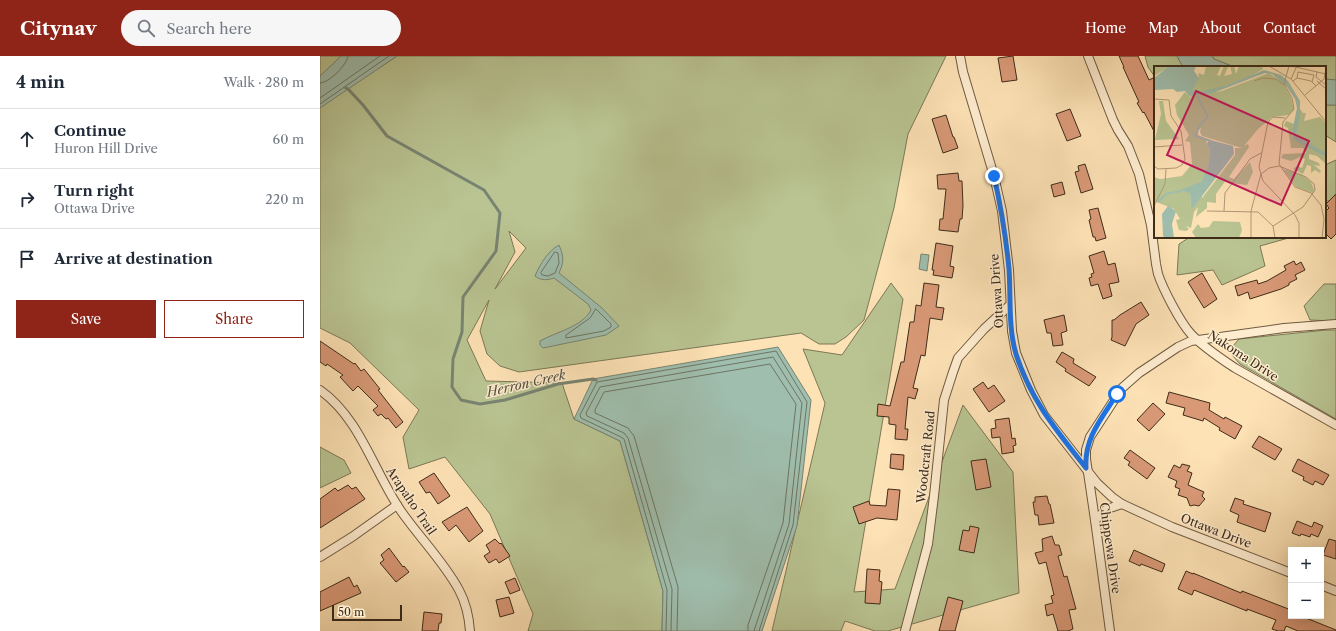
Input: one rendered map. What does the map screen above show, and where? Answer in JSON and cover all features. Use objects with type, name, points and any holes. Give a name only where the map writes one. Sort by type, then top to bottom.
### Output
[{"type":"street","name":"Ottawa Drive","points":[[960,56],[963,72],[994,176],[1002,211],[1009,270],[1012,331],[1016,353],[1031,390],[1044,414],[1104,490],[1122,504],[1172,527],[1288,572]]},
{"type":"street","name":"Nakoma Drive","points":[[1088,56],[1113,120],[1128,146],[1136,166],[1148,208],[1156,264],[1161,284],[1187,329],[1197,339],[1235,368],[1336,425]]},
{"type":"street","name":"Woodcraft Road","points":[[905,631],[928,544],[944,400],[948,385],[958,358],[984,329],[1010,305]]},
{"type":"street","name":"Chippewa Drive","points":[[1110,631],[1095,520],[1086,468],[1086,450],[1090,437],[1122,388],[1136,376],[1178,347],[1197,339],[1284,328],[1336,324]]},
{"type":"street","name":"Arapaho Trail","points":[[320,390],[331,399],[349,419],[397,505],[460,591],[467,610],[470,631]]},
{"type":"street","points":[[1095,520],[1107,509],[1122,504]]},
{"type":"street","points":[[320,557],[348,540],[397,505]]},
{"type":"street","points":[[1324,586],[1336,591]]},
{"type":"green space","points":[[320,56],[380,56],[379,68],[397,56],[946,56],[908,134],[894,208],[864,320],[846,337],[835,344],[819,344],[801,333],[519,372],[500,366],[487,354],[480,331],[489,300],[467,340],[486,381],[562,383],[574,419],[620,441],[663,591],[662,631],[528,631],[533,614],[490,514],[445,457],[409,469],[403,437],[419,410],[350,343],[320,328]],"holes":[[[509,231],[526,248],[495,289],[515,252]]]},
{"type":"green space","points":[[1145,56],[1177,56],[1182,66],[1154,66],[1154,76],[1148,67]]},
{"type":"green space","points":[[1212,56],[1336,56],[1336,80],[1326,79],[1326,66],[1232,66],[1214,59]]},
{"type":"green space","points":[[1326,105],[1336,105],[1336,142],[1326,136]]},
{"type":"green space","points":[[1336,160],[1336,201],[1326,201],[1326,165]]},
{"type":"green space","points":[[1188,238],[1288,238],[1260,246],[1265,266],[1222,285],[1213,270],[1177,275],[1179,244]]},
{"type":"green space","points":[[891,283],[903,299],[854,592],[895,589],[963,405],[1013,472],[1019,593],[888,631],[875,631],[845,621],[841,631],[772,631],[825,403],[803,349],[842,355]]},
{"type":"green space","points":[[1324,284],[1336,284],[1336,321],[1310,320],[1304,306]]},
{"type":"green space","points":[[1336,330],[1336,419],[1240,364],[1232,355],[1233,346],[1239,339]]},
{"type":"green space","points":[[320,447],[344,460],[351,473],[320,488]]},
{"type":"water","points":[[341,56],[397,56],[320,108],[320,76]]},
{"type":"water","points":[[1177,56],[1212,56],[1214,59],[1232,66],[1182,66]]},
{"type":"water","points":[[1326,79],[1336,80],[1336,105],[1326,105]]},
{"type":"water","points":[[559,245],[563,259],[559,273],[602,308],[619,326],[606,335],[543,348],[540,345],[540,341],[575,325],[587,316],[591,310],[588,304],[554,278],[544,280],[535,276],[545,258]]},
{"type":"water","points":[[921,254],[929,255],[927,271],[919,269]]},
{"type":"water","points":[[778,347],[811,400],[797,526],[762,631],[662,631],[663,591],[620,441],[574,419],[593,379]]},
{"type":"building","points":[[1013,56],[1017,80],[1002,82],[998,58]]},
{"type":"building","points":[[1119,56],[1138,56],[1149,80],[1154,78],[1154,131],[1144,112],[1143,113],[1137,103],[1139,102]]},
{"type":"building","points":[[1070,109],[1081,136],[1067,141],[1056,114]]},
{"type":"building","points":[[946,115],[958,148],[943,153],[932,119]]},
{"type":"building","points":[[1085,164],[1093,189],[1081,193],[1075,172],[1079,171],[1078,166]]},
{"type":"building","points":[[958,173],[959,181],[962,181],[963,206],[962,219],[960,219],[958,232],[939,230],[940,219],[943,219],[946,189],[938,189],[937,175]]},
{"type":"building","points":[[1062,182],[1065,194],[1054,197],[1051,185]]},
{"type":"building","points":[[1336,194],[1336,234],[1331,239],[1326,234],[1326,211],[1329,208],[1326,204]]},
{"type":"building","points":[[1098,208],[1106,238],[1096,241],[1095,237],[1093,237],[1089,220],[1091,219],[1089,210]]},
{"type":"building","points":[[936,243],[953,246],[950,266],[954,267],[952,278],[933,275],[934,270],[932,270]]},
{"type":"building","points":[[1104,251],[1108,265],[1115,263],[1119,282],[1109,284],[1112,296],[1103,299],[1098,284],[1091,286],[1089,278],[1092,277],[1091,274],[1094,273],[1089,256]]},
{"type":"building","points":[[1294,261],[1296,265],[1301,262],[1305,270],[1295,275],[1297,279],[1289,283],[1289,285],[1250,299],[1248,292],[1238,296],[1235,286],[1257,280],[1258,284],[1267,281],[1286,270],[1284,266]]},
{"type":"building","points":[[1202,273],[1217,299],[1204,308],[1188,282]]},
{"type":"building","points":[[924,283],[939,285],[936,307],[944,308],[942,320],[930,318],[925,356],[921,355],[913,388],[918,389],[915,399],[908,397],[905,429],[908,429],[907,440],[895,439],[896,425],[889,424],[889,417],[877,416],[878,404],[890,406],[901,362],[904,362],[910,322],[914,322],[916,305],[921,306]]},
{"type":"building","points":[[1141,302],[1149,315],[1136,324],[1125,346],[1111,340],[1112,320]]},
{"type":"building","points":[[1064,315],[1067,331],[1061,333],[1063,345],[1053,346],[1051,333],[1047,333],[1044,320]]},
{"type":"building","points":[[320,341],[354,364],[355,363],[361,371],[364,369],[403,422],[396,428],[388,418],[386,419],[381,414],[378,416],[373,410],[378,406],[358,386],[353,391],[340,377],[343,375],[327,364],[326,366],[320,362]]},
{"type":"building","points":[[1062,352],[1074,359],[1073,363],[1096,377],[1089,386],[1065,371],[1066,369],[1056,362]]},
{"type":"building","points":[[983,382],[988,389],[994,385],[1005,401],[989,412],[973,389]]},
{"type":"building","points":[[1169,392],[1210,403],[1209,410],[1224,419],[1225,417],[1242,426],[1235,439],[1219,430],[1220,428],[1204,418],[1203,421],[1183,415],[1185,408],[1166,403]]},
{"type":"building","points":[[1153,403],[1165,414],[1149,431],[1137,420]]},
{"type":"building","points":[[1009,418],[1012,439],[1015,438],[1016,445],[1013,446],[1014,452],[1002,454],[1000,437],[992,438],[991,429],[996,428],[995,420]]},
{"type":"building","points":[[1259,436],[1282,449],[1275,460],[1252,447]]},
{"type":"building","points":[[1130,450],[1155,468],[1147,479],[1128,465],[1130,462],[1124,458]]},
{"type":"building","points":[[891,454],[904,455],[903,470],[890,468]]},
{"type":"building","points":[[986,459],[991,487],[976,490],[971,461]]},
{"type":"building","points":[[1298,459],[1329,475],[1323,485],[1315,481],[1313,485],[1303,480],[1304,477],[1292,471]]},
{"type":"building","points":[[1182,464],[1190,466],[1187,471],[1192,473],[1188,485],[1204,492],[1202,496],[1205,499],[1199,506],[1190,506],[1187,498],[1178,495],[1180,489],[1175,487],[1177,481],[1168,477],[1174,465],[1180,468]]},
{"type":"building","points":[[434,473],[450,496],[438,504],[430,492],[426,493],[419,482]]},
{"type":"building","points":[[348,485],[352,489],[356,487],[365,499],[320,528],[320,499],[335,488],[338,491]]},
{"type":"building","points":[[888,489],[900,490],[897,520],[877,518],[859,524],[853,507],[869,501],[870,505],[886,506]]},
{"type":"building","points":[[1047,496],[1054,523],[1039,525],[1038,515],[1035,515],[1033,502],[1035,502],[1035,497]]},
{"type":"building","points":[[1235,498],[1244,501],[1243,504],[1271,513],[1265,532],[1237,522],[1239,515],[1230,511]]},
{"type":"building","points":[[467,507],[483,531],[469,542],[456,525],[449,531],[442,522]]},
{"type":"building","points":[[1297,521],[1312,527],[1314,522],[1323,526],[1318,537],[1311,534],[1310,537],[1301,534],[1300,536],[1292,533]]},
{"type":"building","points":[[970,526],[979,528],[974,553],[959,550],[963,530],[969,531]]},
{"type":"building","points":[[1052,536],[1055,545],[1059,545],[1062,555],[1058,556],[1064,577],[1067,576],[1076,609],[1069,610],[1073,629],[1068,631],[1058,631],[1053,614],[1047,616],[1045,605],[1053,603],[1051,596],[1054,595],[1046,562],[1039,564],[1035,553],[1043,551],[1042,539]]},
{"type":"building","points":[[495,539],[500,544],[501,543],[510,556],[499,563],[496,559],[489,563],[484,556],[490,552],[486,545]]},
{"type":"building","points":[[1329,539],[1336,541],[1336,559],[1324,555]]},
{"type":"building","points":[[389,548],[403,567],[404,566],[409,572],[396,582],[380,563],[384,560],[381,555]]},
{"type":"building","points":[[1134,550],[1165,564],[1162,572],[1141,564],[1140,566],[1129,561]]},
{"type":"building","points":[[867,569],[880,570],[879,581],[882,582],[880,604],[865,603]]},
{"type":"building","points":[[1186,571],[1241,593],[1242,591],[1288,609],[1288,619],[1308,619],[1336,631],[1298,631],[1286,626],[1284,631],[1278,631],[1272,629],[1276,620],[1247,609],[1247,611],[1194,590],[1192,595],[1178,589]]},
{"type":"building","points":[[349,577],[354,587],[357,585],[361,593],[320,611],[320,592]]},
{"type":"building","points":[[515,578],[520,590],[510,594],[505,582]]},
{"type":"building","points":[[509,597],[514,613],[500,617],[496,600]]},
{"type":"building","points":[[948,597],[963,601],[955,631],[939,631]]},
{"type":"building","points":[[424,612],[442,614],[438,631],[422,631]]},
{"type":"waterway","name":"Herron Creek","points":[[346,88],[363,105],[387,136],[484,190],[500,213],[496,251],[463,297],[462,332],[453,359],[452,387],[461,400],[480,404],[505,400],[558,384],[593,379],[596,380]]},
{"type":"route","points":[[994,176],[1002,211],[1009,270],[1012,331],[1016,353],[1031,390],[1044,414],[1086,468],[1086,450],[1090,437],[1117,394]]}]
